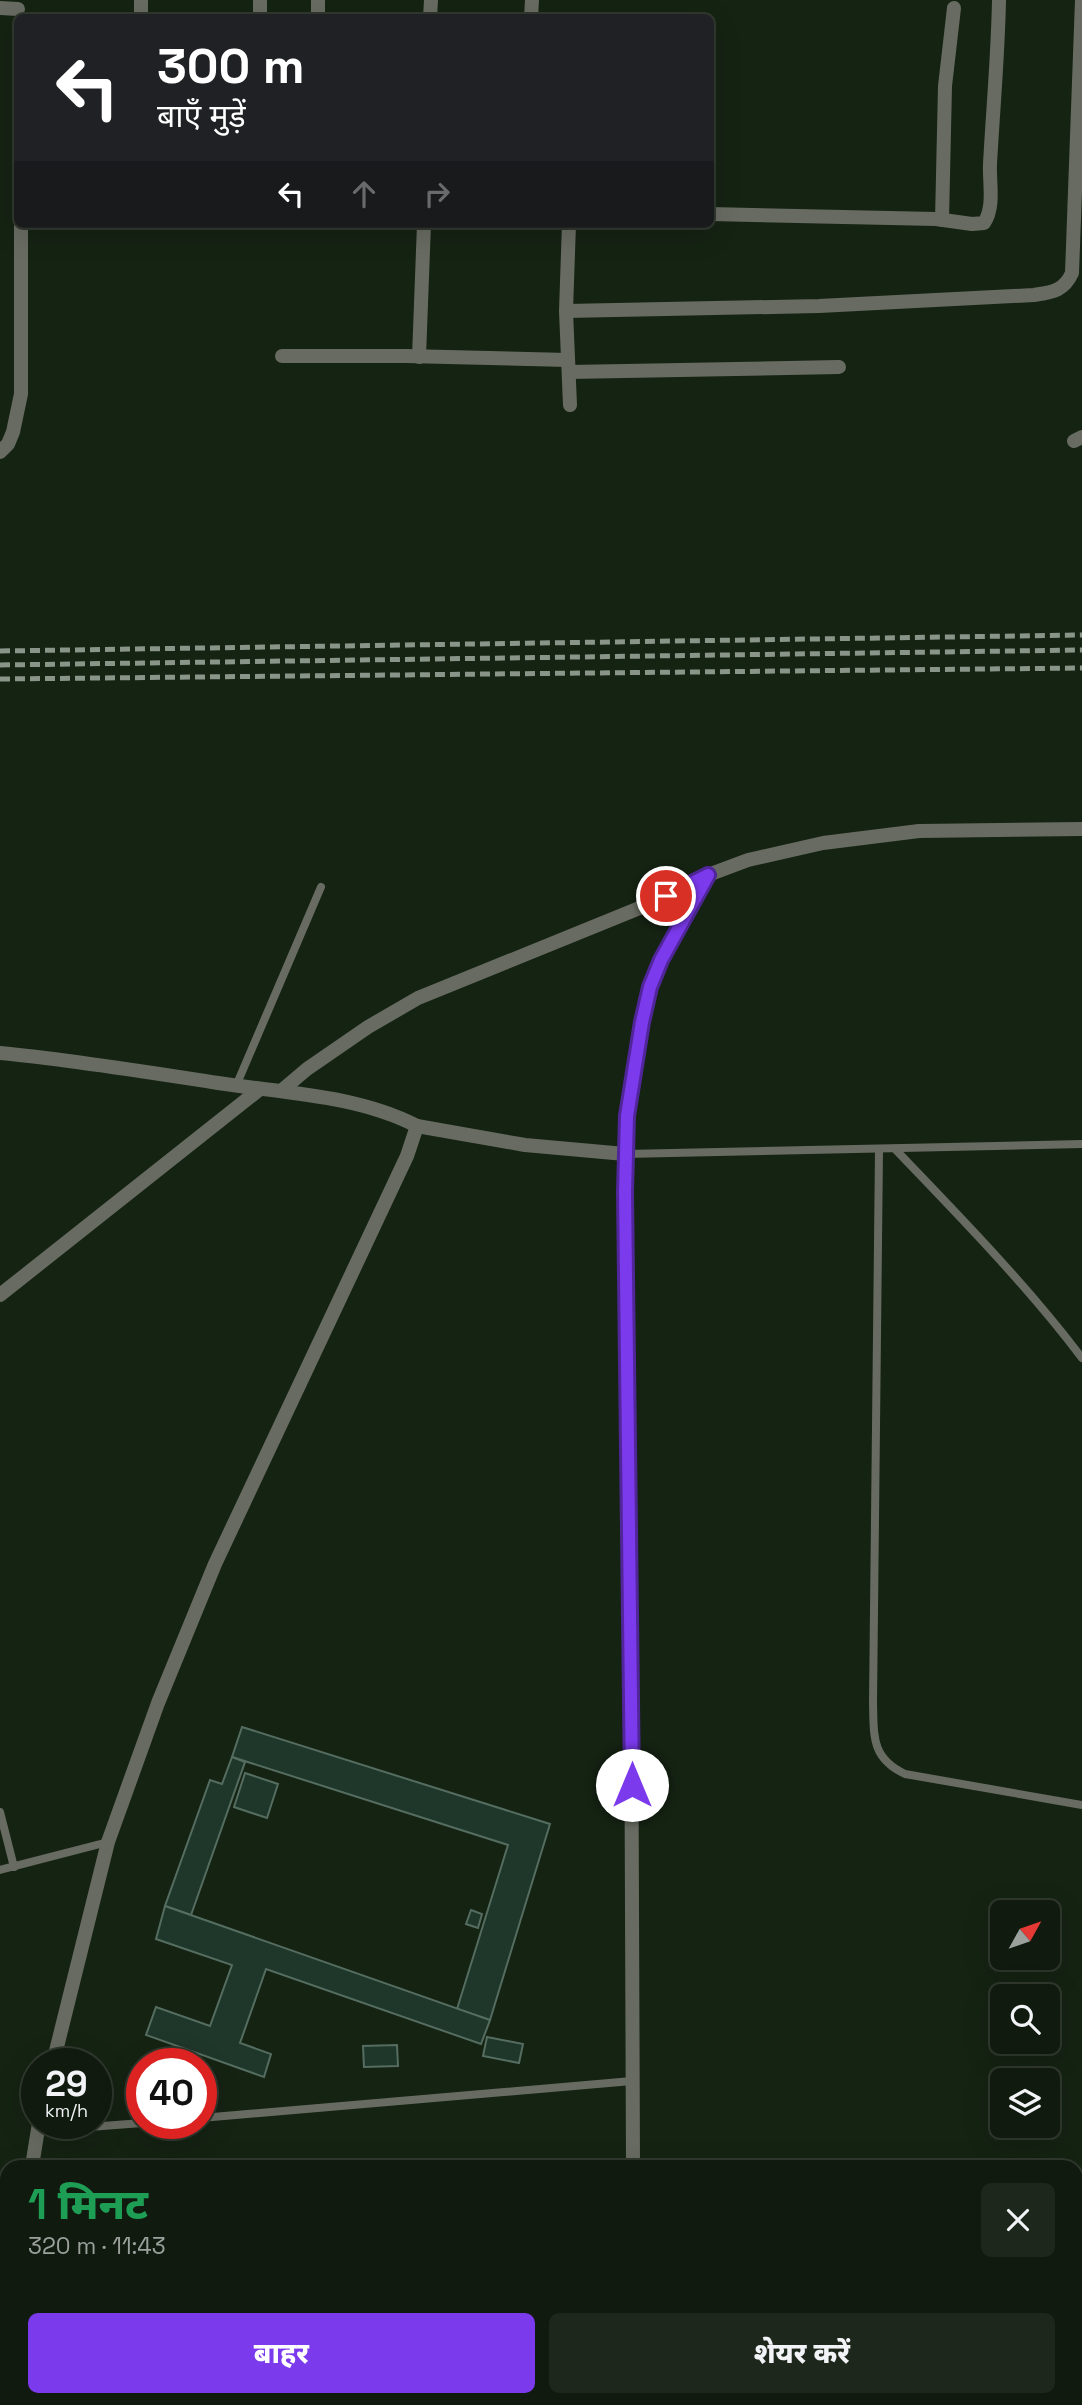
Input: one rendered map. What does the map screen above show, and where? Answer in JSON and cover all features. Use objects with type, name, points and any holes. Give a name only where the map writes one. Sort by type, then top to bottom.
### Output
[{"type":"street","points":[[714,214],[942,219],[984,223],[989,214],[999,0]]},
{"type":"street","points":[[566,311],[819,306],[1034,295],[1057,291],[1065,286],[1072,273],[1082,0]]},
{"type":"street","points":[[0,8],[18,9]]},
{"type":"street","points":[[942,219],[946,64],[954,8]]},
{"type":"street","points":[[0,452],[8,444],[13,432],[20,394],[21,228]]},
{"type":"street","points":[[419,357],[424,228]]},
{"type":"street","points":[[569,228],[566,311],[570,405]]},
{"type":"street","points":[[282,356],[419,357],[569,366],[839,367]]},
{"type":"street","points":[[281,1091],[348,1040],[418,998],[642,908],[708,875],[748,860],[823,843],[919,831],[1082,829]]},
{"type":"street","points":[[633,2160],[625,1154],[627,1116],[650,987],[661,960],[708,875]]},
{"type":"street","points":[[0,1053],[93,1063],[281,1091],[376,1110],[400,1117],[417,1126],[525,1145],[625,1154]]},
{"type":"street","points":[[0,1295],[260,1089]]},
{"type":"street","points":[[57,2048],[108,1842],[158,1703],[215,1564],[407,1156],[417,1126]]},
{"type":"street","points":[[33,2160],[36,2139]]},
{"type":"lane","points":[[236,1086],[321,887]]},
{"type":"lane","points":[[625,1154],[1082,1144]]},
{"type":"lane","points":[[879,1150],[873,1703],[877,1746],[883,1760],[890,1767],[905,1774],[1082,1805]]},
{"type":"lane","points":[[895,1150],[996,1254],[1082,1358]]},
{"type":"lane","points":[[0,1812],[14,1867]]},
{"type":"lane","points":[[0,1870],[108,1842]]},
{"type":"lane","points":[[217,2117],[632,2081]]},
{"type":"building","points":[[242,1727],[550,1824],[490,2020],[457,2009],[508,1845],[232,1757]]},
{"type":"building","points":[[232,1757],[245,1762],[191,1915],[165,1906],[210,1780],[222,1784]]},
{"type":"building","points":[[245,1773],[278,1784],[267,1818],[234,1807]]},
{"type":"building","points":[[165,1906],[490,2020],[481,2044],[266,1969],[240,2043],[271,2054],[264,2077],[217,2060],[217,2048],[183,2048],[146,2035],[156,2007],[210,2026],[232,1965],[156,1939]]},
{"type":"building","points":[[471,1910],[482,1914],[478,1928],[466,1924]]},
{"type":"building","points":[[487,2037],[523,2044],[519,2063],[483,2056]]},
{"type":"building","points":[[397,2045],[398,2066],[364,2067],[363,2046]]},
{"type":"railway","points":[[0,651],[1082,635]]},
{"type":"railway","points":[[0,665],[1082,650]]},
{"type":"railway","points":[[0,679],[1082,668]]},
{"type":"route","points":[[632,1785],[625,1137],[642,1022],[650,987],[661,960],[708,875],[666,896]]}]
